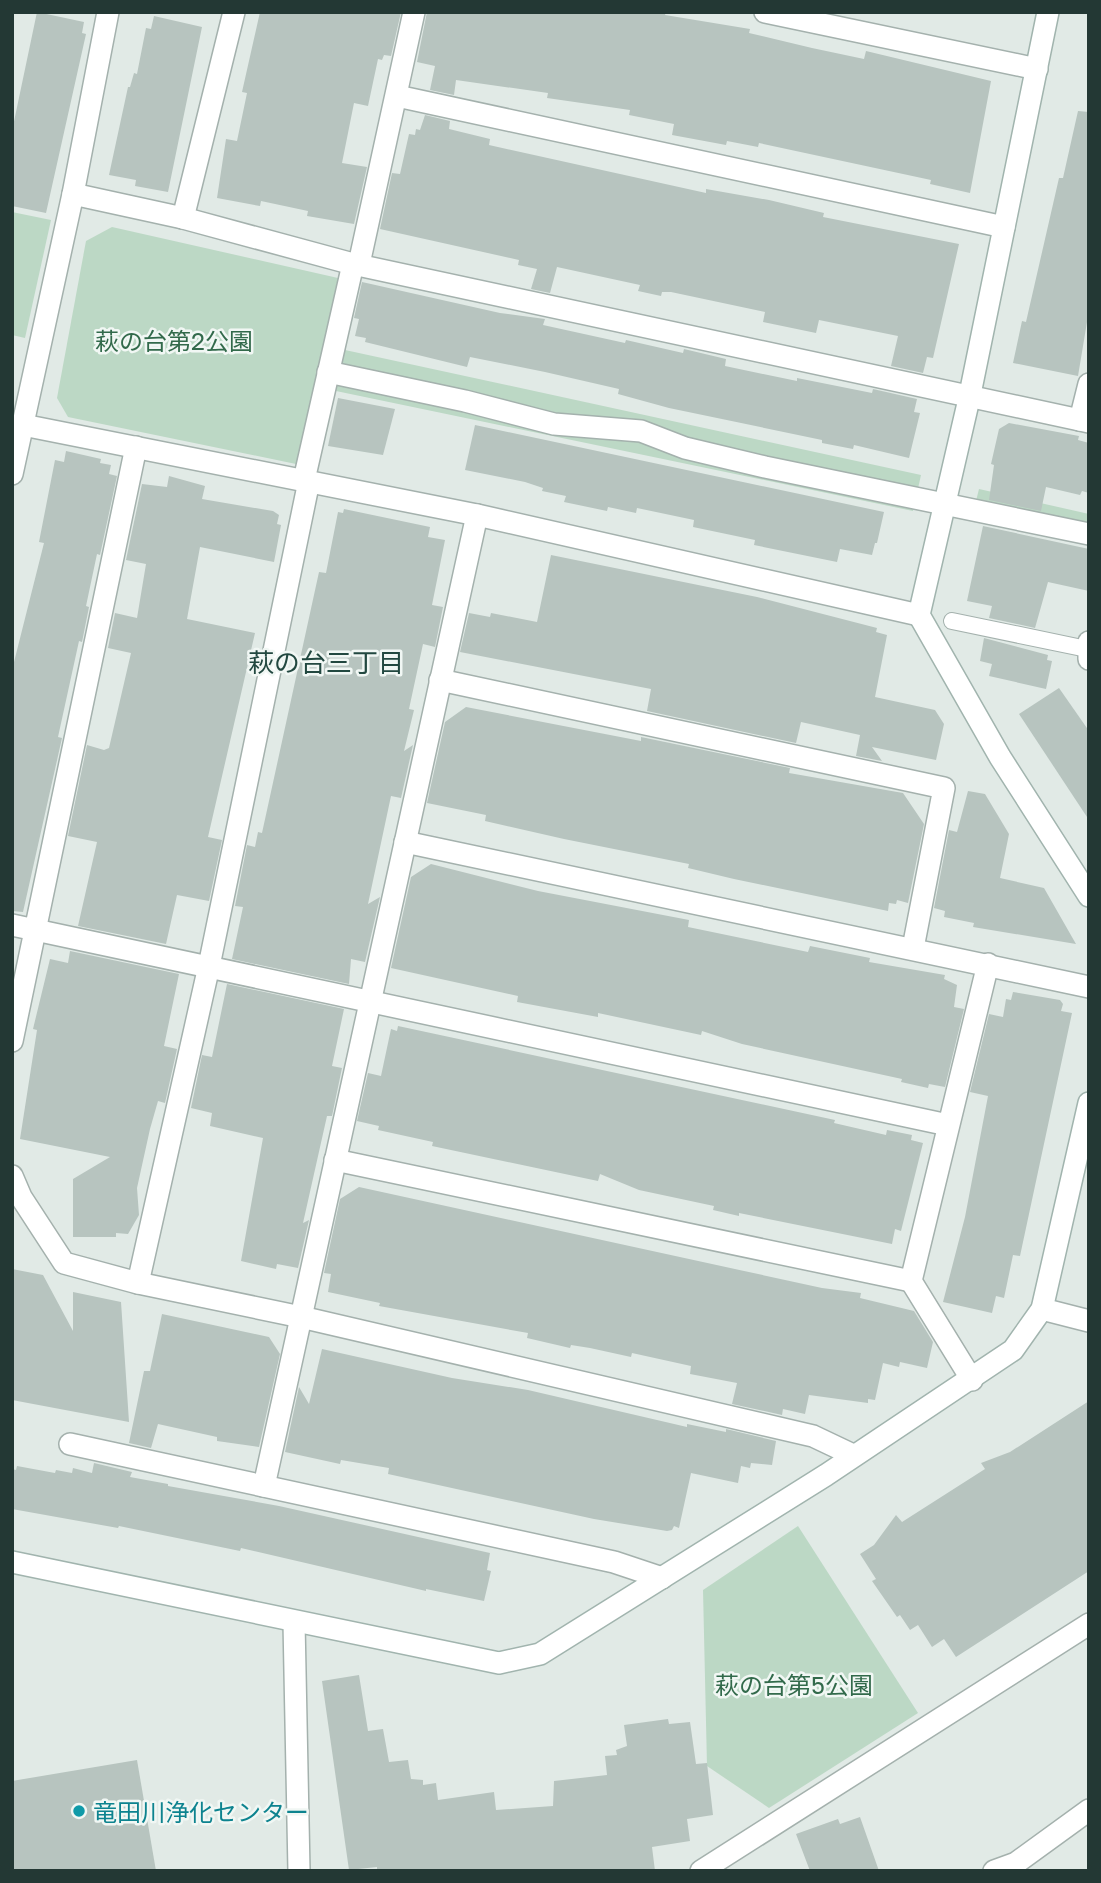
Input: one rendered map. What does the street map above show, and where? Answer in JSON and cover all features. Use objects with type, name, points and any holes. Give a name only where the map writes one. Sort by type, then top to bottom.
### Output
[{"type":"street","points":[[12,474],[73,194],[108,12]]},
{"type":"street","points":[[183,218],[234,12]]},
{"type":"street","points":[[138,1283],[209,966],[328,372],[397,96],[414,12]]},
{"type":"street","points":[[765,12],[1037,69]]},
{"type":"street","points":[[1048,12],[969,399],[919,615],[1000,757],[1089,896]]},
{"type":"street","points":[[397,96],[1004,227]]},
{"type":"street","points":[[73,194],[183,218],[356,264],[969,399],[1084,421],[1089,384]]},
{"type":"street","points":[[328,372],[465,401],[554,424],[640,431],[685,447],[752,464],[1089,534]]},
{"type":"street","points":[[23,425],[477,515],[919,615]]},
{"type":"street","points":[[12,1041],[135,447]]},
{"type":"street","points":[[264,1486],[477,515]]},
{"type":"street","points":[[440,680],[944,788],[913,948]]},
{"type":"street","points":[[405,842],[1089,987]]},
{"type":"street","points":[[12,925],[948,1125]]},
{"type":"street","points":[[972,1380],[911,1281],[988,964]]},
{"type":"street","points":[[12,1562],[499,1663],[540,1654],[972,1380],[1013,1350],[1042,1309],[1084,1154],[1089,1103]]},
{"type":"street","points":[[335,1160],[911,1281]]},
{"type":"street","points":[[12,1176],[21,1197],[64,1263],[138,1283],[301,1317],[813,1436],[853,1455]]},
{"type":"street","points":[[1042,1309],[1089,1321]]},
{"type":"street","points":[[70,1444],[614,1562],[662,1578]]},
{"type":"street","points":[[294,1622],[299,1871]]},
{"type":"street","points":[[701,1871],[1089,1624]]},
{"type":"street","points":[[994,1871],[1016,1863],[1089,1810]]},
{"type":"lane","points":[[952,621],[1088,650]]},
{"type":"green space","points":[[12,212],[51,220],[25,338],[12,335]]},
{"type":"green space","name":"萩の台第2公園","points":[[112,227],[338,278],[296,464],[68,417],[57,398],[86,241]]},
{"type":"green space","points":[[345,350],[921,475],[913,511],[336,391]]},
{"type":"green space","points":[[979,489],[1089,514],[1089,543],[972,517]]},
{"type":"green space","name":"萩の台第5公園","points":[[798,1526],[918,1713],[769,1808],[707,1766],[703,1590]]},
{"type":"building","points":[[37,12],[84,22],[82,33],[86,34],[46,213],[12,206],[12,131]]},
{"type":"building","points":[[260,12],[401,12],[391,56],[384,55],[382,60],[378,59],[368,106],[354,103],[342,163],[367,167],[354,224],[307,216],[308,211],[261,201],[260,206],[217,198],[226,139],[237,141],[247,93],[242,92]]},
{"type":"building","points":[[427,12],[666,12],[665,15],[750,29],[749,33],[812,48],[864,59],[866,51],[991,81],[970,193],[930,184],[931,180],[759,143],[758,147],[727,141],[726,145],[672,135],[674,124],[629,115],[630,110],[547,98],[548,93],[456,80],[454,95],[430,90],[435,66],[417,62]]},
{"type":"building","points":[[154,16],[202,27],[168,192],[135,186],[136,180],[109,175],[128,87],[134,73],[137,74],[146,28],[151,29]]},
{"type":"building","points":[[1078,111],[1089,112],[1089,310],[1078,376],[1013,363],[1022,321],[1026,322],[1059,178],[1063,178]]},
{"type":"building","points":[[425,115],[450,121],[449,129],[490,139],[489,145],[706,193],[706,189],[769,200],[824,213],[823,217],[959,244],[933,358],[927,357],[923,373],[891,366],[898,336],[819,320],[816,333],[763,322],[765,312],[671,292],[662,292],[661,296],[638,291],[640,285],[557,267],[550,293],[531,289],[537,269],[518,265],[519,260],[380,229],[392,173],[400,174],[409,134],[415,135],[416,129],[420,130]]},
{"type":"building","points":[[362,282],[500,313],[545,319],[543,325],[625,343],[626,340],[683,353],[684,349],[726,359],[725,366],[797,381],[797,378],[872,393],[873,389],[917,399],[914,412],[920,413],[909,458],[854,445],[853,449],[822,443],[822,440],[669,408],[618,394],[619,389],[545,372],[470,357],[467,367],[365,342],[366,338],[355,336],[359,319],[354,318]]},
{"type":"building","points":[[338,398],[395,409],[383,455],[328,446]]},
{"type":"building","points":[[1009,423],[1079,436],[1078,440],[1089,443],[1089,493],[1082,491],[1080,495],[1046,487],[1041,511],[989,500],[994,465],[991,464],[999,429]]},
{"type":"building","points":[[475,425],[884,512],[877,543],[872,555],[840,549],[837,562],[754,545],[755,540],[693,527],[694,520],[637,508],[636,513],[608,507],[607,511],[564,502],[566,496],[542,491],[543,488],[525,482],[465,470]]},
{"type":"building","points":[[66,451],[101,459],[100,463],[111,465],[109,474],[117,476],[100,555],[97,554],[86,606],[89,607],[82,642],[79,641],[58,737],[62,738],[23,912],[12,911],[12,670],[44,543],[39,542],[55,460],[64,462]]},
{"type":"building","points":[[169,476],[205,486],[202,499],[273,511],[279,515],[277,524],[281,525],[274,562],[200,547],[187,619],[255,633],[208,837],[222,840],[209,901],[177,895],[166,944],[78,926],[97,842],[68,836],[87,745],[104,750],[109,748],[131,653],[108,648],[115,613],[137,618],[146,564],[126,560],[142,484],[167,487]]},
{"type":"building","points":[[344,509],[430,527],[428,537],[445,540],[432,605],[443,607],[435,647],[423,644],[409,709],[414,710],[404,751],[413,745],[401,798],[391,796],[368,904],[380,897],[365,962],[351,959],[349,984],[232,959],[243,907],[235,906],[247,845],[255,847],[258,832],[262,833],[319,572],[326,573],[338,512],[343,513]]},
{"type":"building","points":[[983,526],[1089,549],[1089,591],[1048,582],[1035,628],[989,618],[992,606],[967,601]]},
{"type":"building","points":[[551,555],[757,597],[877,628],[876,632],[887,635],[875,697],[935,710],[944,724],[936,760],[872,747],[882,761],[856,756],[860,735],[801,722],[796,743],[647,711],[651,689],[460,652],[469,613],[490,617],[491,613],[537,622]]},
{"type":"building","points":[[984,638],[1048,655],[1047,660],[1052,661],[1046,689],[989,676],[992,664],[980,661]]},
{"type":"building","points":[[1059,688],[1089,731],[1089,820],[1019,714]]},
{"type":"building","points":[[466,707],[641,741],[641,737],[790,768],[789,773],[903,793],[924,824],[908,903],[897,900],[896,904],[889,903],[888,911],[734,879],[688,868],[689,864],[485,821],[486,815],[427,803],[445,722]]},
{"type":"building","points":[[968,791],[985,794],[1009,834],[1000,878],[1044,888],[1076,944],[973,927],[974,923],[944,917],[945,911],[934,908],[949,830],[957,832]]},
{"type":"building","points":[[431,864],[538,891],[689,920],[688,927],[808,952],[810,946],[870,958],[869,962],[945,975],[944,979],[957,985],[954,1007],[964,1009],[945,1087],[929,1084],[928,1088],[901,1082],[902,1079],[742,1044],[702,1031],[701,1035],[598,1013],[598,1017],[517,1002],[518,996],[391,968],[411,877]]},
{"type":"building","points":[[70,951],[179,974],[164,1046],[177,1049],[165,1103],[158,1101],[150,1129],[137,1188],[139,1215],[128,1234],[116,1233],[116,1237],[73,1237],[73,1179],[110,1157],[20,1139],[37,1030],[33,1029],[50,959],[68,963]]},
{"type":"building","points":[[227,984],[344,1009],[332,1066],[342,1068],[332,1116],[327,1116],[303,1223],[309,1220],[298,1268],[277,1264],[276,1269],[241,1261],[263,1138],[210,1126],[212,1113],[191,1108],[202,1055],[212,1057]]},
{"type":"building","points":[[1013,992],[1060,1000],[1063,1004],[1061,1011],[1072,1013],[1020,1256],[1013,1255],[1004,1298],[996,1296],[992,1313],[943,1302],[965,1217],[988,1096],[970,1092],[989,1014],[1003,1017],[1006,999],[1011,1000]]},
{"type":"building","points":[[398,1026],[835,1120],[834,1123],[886,1135],[887,1130],[912,1135],[911,1140],[923,1143],[901,1231],[895,1229],[892,1244],[739,1213],[739,1216],[713,1210],[714,1206],[639,1190],[600,1174],[598,1181],[432,1146],[433,1142],[378,1130],[379,1126],[357,1121],[368,1073],[381,1076],[391,1029],[397,1031]]},
{"type":"building","points":[[359,1187],[822,1288],[861,1293],[860,1298],[914,1311],[933,1342],[927,1368],[900,1362],[899,1367],[883,1363],[875,1400],[868,1399],[868,1403],[809,1395],[805,1414],[783,1409],[782,1415],[732,1404],[737,1383],[690,1374],[691,1366],[632,1353],[631,1357],[571,1345],[570,1348],[527,1338],[528,1333],[379,1306],[380,1303],[328,1292],[331,1274],[324,1273],[340,1199]]},
{"type":"building","points":[[12,1269],[43,1275],[73,1331],[73,1292],[121,1302],[129,1422],[12,1400]]},
{"type":"building","points":[[162,1314],[269,1337],[280,1354],[259,1447],[217,1441],[217,1437],[158,1424],[151,1448],[129,1443],[144,1371],[150,1371]]},
{"type":"building","points":[[322,1349],[452,1378],[528,1390],[687,1427],[687,1424],[726,1432],[726,1429],[776,1441],[772,1465],[751,1463],[750,1468],[741,1466],[738,1483],[691,1473],[679,1528],[674,1526],[667,1531],[594,1519],[388,1474],[389,1468],[341,1460],[340,1464],[285,1452],[299,1387],[309,1404]]},
{"type":"building","points":[[1089,1401],[1089,1571],[956,1657],[944,1639],[932,1647],[918,1625],[910,1630],[900,1615],[897,1617],[872,1581],[876,1579],[860,1554],[874,1545],[896,1515],[902,1522],[985,1469],[981,1463],[1010,1452]]},
{"type":"building","points":[[94,1463],[132,1472],[130,1477],[168,1486],[279,1506],[490,1553],[487,1570],[491,1571],[484,1601],[426,1591],[241,1548],[240,1551],[119,1526],[118,1528],[12,1509],[12,1469],[16,1470],[17,1466],[55,1473],[56,1470],[72,1473],[73,1468],[92,1473]]},
{"type":"building","points":[[359,1675],[368,1731],[383,1729],[389,1762],[408,1760],[411,1779],[423,1780],[423,1785],[436,1783],[438,1800],[494,1792],[496,1810],[553,1806],[554,1781],[607,1775],[605,1756],[617,1755],[616,1750],[627,1746],[624,1725],[668,1719],[669,1724],[690,1722],[696,1764],[707,1763],[713,1815],[687,1819],[690,1841],[652,1847],[655,1871],[377,1871],[377,1867],[349,1870],[322,1681]]},
{"type":"building","name":"竜田川浄化センター","points":[[137,1760],[156,1871],[12,1871],[12,1781]]},
{"type":"building","points":[[860,1817],[879,1871],[810,1871],[796,1834],[838,1819],[840,1824]]},
{"type":"place","name":"竜田川浄化センター","points":[[79,1811]]},
{"type":"district","name":"萩の台三丁目","points":[[326,662]]}]
